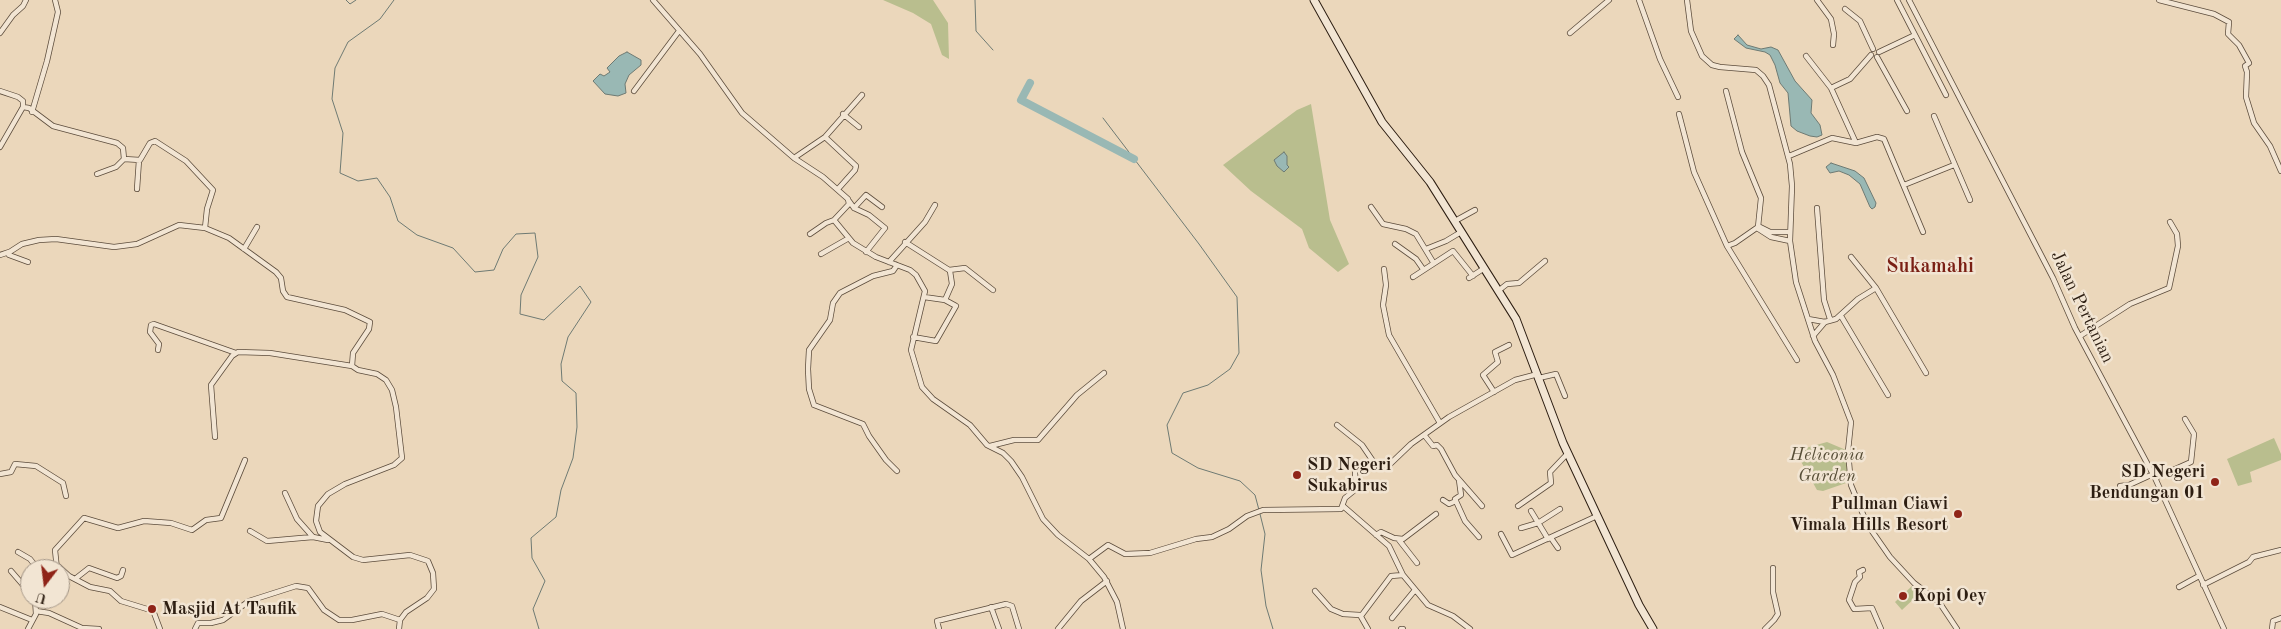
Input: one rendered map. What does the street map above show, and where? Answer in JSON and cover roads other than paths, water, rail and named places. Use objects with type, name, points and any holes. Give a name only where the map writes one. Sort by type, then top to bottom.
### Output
[{"type":"street","points":[[0,33],[26,0]]},
{"type":"street","points":[[32,112],[47,61],[58,12],[55,0]]},
{"type":"street","points":[[653,0],[716,74],[734,105],[794,158],[838,189],[854,208],[869,215],[884,228],[866,252]]},
{"type":"street","points":[[1314,0],[1382,122],[1422,171],[1516,319],[1553,421],[1597,516],[1653,629]]},
{"type":"street","points":[[1570,32],[1609,0]]},
{"type":"street","points":[[1639,0],[1660,59],[1678,96]]},
{"type":"street","points":[[1681,0],[1687,1],[1691,31],[1702,56],[1712,65],[1726,69],[1751,68],[1764,76],[1770,90],[1789,156],[1792,178],[1790,242],[1796,282],[1814,336],[1842,397],[1851,426],[1848,451],[1851,485],[1874,536],[1905,574],[1939,602],[1957,629]]},
{"type":"street","points":[[1817,0],[1832,23],[1833,46]]},
{"type":"street","points":[[1897,0],[1946,95]]},
{"type":"street","name":"Jalan Pertanian","points":[[1909,0],[2053,278],[2080,336],[2154,476],[2224,629]]},
{"type":"street","points":[[2159,0],[2214,14],[2229,22],[2228,34],[2240,45],[2249,63],[2245,66],[2247,72],[2246,97],[2254,122],[2270,146],[2281,171]]},
{"type":"street","points":[[1846,9],[1860,21],[1873,49],[1874,56],[1907,110]]},
{"type":"street","points":[[634,91],[680,31]]},
{"type":"street","points":[[1830,88],[1850,78],[1879,52],[1915,35]]},
{"type":"street","points":[[1873,49],[1879,52]]},
{"type":"street","points":[[1806,56],[1830,88],[1856,143]]},
{"type":"street","points":[[0,91],[18,97],[23,101],[24,107],[0,147]]},
{"type":"street","points":[[1726,91],[1742,152],[1761,198],[1758,227],[1735,244],[1728,246]]},
{"type":"street","points":[[794,158],[824,137],[862,95]]},
{"type":"street","points":[[24,107],[29,108],[56,128],[118,143],[123,148],[124,159]]},
{"type":"street","points":[[843,114],[859,127]]},
{"type":"street","points":[[1679,114],[1694,172],[1728,246],[1797,360]]},
{"type":"street","points":[[1934,116],[1970,200]]},
{"type":"street","points":[[824,137],[856,166],[855,170],[838,189]]},
{"type":"street","points":[[1789,156],[1832,138],[1856,143],[1877,137],[1884,139],[1923,232]]},
{"type":"street","points":[[97,174],[116,167],[124,159],[139,160],[143,158],[150,143],[155,141],[186,161],[213,192],[207,209],[205,228]]},
{"type":"street","points":[[137,189],[139,160]]},
{"type":"street","points":[[1904,185],[1954,165]]},
{"type":"street","points":[[854,208],[866,195],[882,207]]},
{"type":"street","points":[[810,234],[823,224],[834,220],[849,201]]},
{"type":"street","points":[[889,262],[924,222],[935,205]]},
{"type":"street","points":[[1371,207],[1381,223],[1414,232],[1433,262]]},
{"type":"street","points":[[1814,336],[1827,320],[1817,208]]},
{"type":"street","points":[[1455,221],[1474,210]]},
{"type":"street","points":[[834,220],[849,238],[866,252],[916,275],[925,288],[913,337],[912,354],[924,390],[970,425],[988,446],[1003,453],[1016,468],[1039,514],[1048,525],[1089,560],[1107,581],[1116,602],[1123,629]]},
{"type":"street","points":[[2080,336],[2130,304],[2169,288],[2178,246],[2177,234],[2170,222]]},
{"type":"street","points":[[0,255],[22,244],[56,239],[114,247],[137,244],[179,224],[205,228],[229,238],[276,272],[281,278],[282,290],[287,297],[345,310],[370,322],[369,329],[353,353],[352,366]]},
{"type":"street","points":[[244,249],[257,227]]},
{"type":"street","points":[[1758,227],[1770,232],[1790,232]]},
{"type":"street","points":[[1758,227],[1771,237],[1790,242]]},
{"type":"street","points":[[1426,250],[1461,232]]},
{"type":"street","points":[[821,254],[849,238]]},
{"type":"street","points":[[905,242],[950,271],[965,268],[993,290]]},
{"type":"street","points":[[1395,244],[1416,259],[1423,269]]},
{"type":"street","points":[[1413,277],[1433,262],[1454,251],[1471,277],[1483,269]]},
{"type":"street","points":[[8,252],[9,256],[28,262]]},
{"type":"street","points":[[1851,257],[1876,288],[1926,373]]},
{"type":"street","points":[[1498,291],[1507,284],[1519,283],[1545,261]]},
{"type":"street","points":[[897,265],[893,271],[873,276],[840,293],[833,303],[830,320],[809,350],[808,369],[809,389],[814,405],[863,424],[868,436],[897,471]]},
{"type":"street","points":[[1384,269],[1386,284],[1383,305],[1389,335],[1440,423]]},
{"type":"street","points":[[944,300],[952,284],[950,271]]},
{"type":"street","points":[[1808,319],[1827,320],[1841,316],[1852,304],[1876,288]]},
{"type":"street","points":[[913,337],[932,342],[937,340],[956,306],[944,300],[924,297]]},
{"type":"street","points":[[1841,316],[1888,395]]},
{"type":"street","points":[[158,350],[159,344],[150,332],[151,325],[154,324],[236,353],[264,352],[352,366],[358,370],[377,374],[390,384],[396,407],[402,456],[394,465],[339,487],[324,498],[317,510],[316,525],[320,532],[329,540],[346,554],[357,559],[410,555],[428,561],[433,573],[434,589],[431,595],[406,612],[400,620],[399,629]]},
{"type":"street","points":[[1494,392],[1483,375],[1498,362],[1495,352],[1509,345]]},
{"type":"street","points":[[214,437],[211,385],[236,353]]},
{"type":"street","points":[[988,446],[1014,440],[1038,440],[1076,395],[1104,373]]},
{"type":"street","points":[[1089,560],[1108,545],[1125,554],[1150,554],[1196,538],[1212,537],[1229,529],[1251,514],[1263,510],[1303,508],[1337,510],[1343,506],[1345,498],[1356,489],[1356,470],[1362,465],[1376,464],[1388,466],[1411,444],[1425,436],[1440,423],[1515,380],[1556,374],[1565,396]]},
{"type":"street","points":[[2120,486],[2129,485],[2190,462],[2194,434],[2186,420]]},
{"type":"street","points":[[1337,424],[1362,445],[1376,464]]},
{"type":"street","points":[[1425,436],[1432,444],[1437,445],[1441,449],[1459,480],[1482,506]]},
{"type":"street","points":[[1518,506],[1551,483],[1550,472],[1568,453]]},
{"type":"street","points":[[56,559],[55,550],[84,518],[118,528],[144,521],[171,523],[192,530],[206,520],[221,518],[245,460]]},
{"type":"street","points":[[0,474],[11,472],[15,464],[36,466],[63,483],[66,496]]},
{"type":"street","points":[[1459,480],[1461,495],[1455,498],[1456,501],[1465,521],[1479,537]]},
{"type":"street","points":[[285,493],[297,519],[313,537]]},
{"type":"street","points":[[1443,500],[1448,504],[1456,501]]},
{"type":"street","points":[[1343,506],[1394,552],[1403,575],[1428,605],[1453,616],[1470,629]]},
{"type":"street","points":[[1520,528],[1538,523],[1560,509]]},
{"type":"street","points":[[1532,511],[1538,523],[1558,548]]},
{"type":"street","points":[[1399,540],[1405,538],[1436,514]]},
{"type":"street","points":[[1501,534],[1512,555],[1597,516]]},
{"type":"street","points":[[250,531],[267,540],[313,537],[329,540]]},
{"type":"street","points":[[1376,535],[1381,532],[1399,540],[1417,563]]},
{"type":"street","points":[[2203,586],[2249,562],[2253,557],[2281,550]]},
{"type":"street","points":[[18,552],[28,559]]},
{"type":"street","points":[[75,579],[89,568],[117,578],[122,570]]},
{"type":"street","points":[[1765,629],[1778,614],[1773,592],[1773,568]]},
{"type":"street","points":[[1863,570],[1859,572],[1860,577],[1856,580],[1849,600],[1854,609],[1872,608],[1881,629]]},
{"type":"street","points":[[11,571],[20,581]]},
{"type":"street","points":[[1361,616],[1391,576],[1403,575]]},
{"type":"street","points":[[70,576],[94,589],[112,592],[120,601],[147,609]]},
{"type":"street","points":[[2179,587],[2199,576]]},
{"type":"street","points":[[1058,629],[1081,601],[1107,581]]},
{"type":"street","points":[[194,629],[198,623],[211,624],[223,620],[253,599],[296,586],[308,588],[324,610],[339,620],[352,620],[382,614],[400,620]]},
{"type":"street","points":[[1392,618],[1415,590]]},
{"type":"street","points":[[1314,591],[1331,609],[1361,616],[1368,629]]},
{"type":"street","points":[[939,629],[937,621],[1010,604],[1019,629]]},
{"type":"street","points":[[991,607],[999,629]]},
{"type":"street","points":[[0,608],[32,620]]},
{"type":"street","points":[[28,629],[36,611],[49,612],[82,628],[98,629]]},
{"type":"street","points":[[154,613],[160,629]]},
{"type":"street","points":[[2272,629],[2273,621],[2281,618]]},
{"type":"water","points":[[1738,35],[1747,45],[1761,49],[1771,47],[1778,50],[1795,81],[1812,100],[1811,113],[1820,125],[1822,135],[1817,137],[1810,136],[1797,131],[1791,126],[1788,93],[1780,83],[1770,55],[1746,48],[1734,39]]},
{"type":"water","points":[[627,52],[641,60],[641,65],[629,75],[625,84],[626,93],[618,96],[605,94],[593,81],[600,74],[604,76],[610,72],[607,68],[619,56]]},
{"type":"water","points":[[1284,152],[1287,156],[1287,165],[1289,167],[1284,172],[1277,166],[1274,160]]},
{"type":"water","points":[[1831,163],[1855,171],[1864,178],[1876,203],[1875,207],[1872,209],[1870,207],[1860,184],[1849,175],[1839,171],[1830,173],[1826,167]]},
{"type":"waterway","points":[[346,0],[350,4],[356,0]]},
{"type":"waterway","points":[[394,0],[380,19],[348,42],[335,68],[332,99],[343,133],[340,173],[358,181],[377,178],[390,197],[398,221],[417,235],[453,248],[475,272],[494,270],[503,249],[516,234],[535,233],[538,257],[521,295],[520,314],[544,320],[580,286],[591,302],[568,337],[561,364],[562,381],[576,393],[577,427],[573,458],[561,490],[556,517],[531,538],[532,558],[545,581],[533,609],[539,629]]},
{"type":"waterway","points":[[975,0],[976,31],[993,50]]},
{"type":"waterway","points":[[1030,83],[1021,100],[1134,159]]},
{"type":"waterway","points":[[1103,118],[1237,297],[1239,353],[1230,369],[1208,385],[1183,393],[1167,425],[1172,453],[1198,468],[1240,481],[1255,495],[1259,510]]},
{"type":"waterway","points":[[1260,514],[1265,534],[1261,570],[1266,606],[1273,629]]},
{"type":"place","name":"SD Negeri Sukabirus","points":[[1297,475]]},
{"type":"place","name":"SD Negeri Bendungan 01","points":[[2215,482]]},
{"type":"place","name":"Pullman Ciawi Vimala Hills Resort","points":[[1958,514]]},
{"type":"place","name":"Kopi Oey","points":[[1903,596]]},
{"type":"place","name":"Masjid At Taufik","points":[[152,609]]},
{"type":"district","name":"Sukamahi","points":[[1930,267]]},
{"type":"park label","name":"Heliconia Garden","points":[[1827,465]]}]
